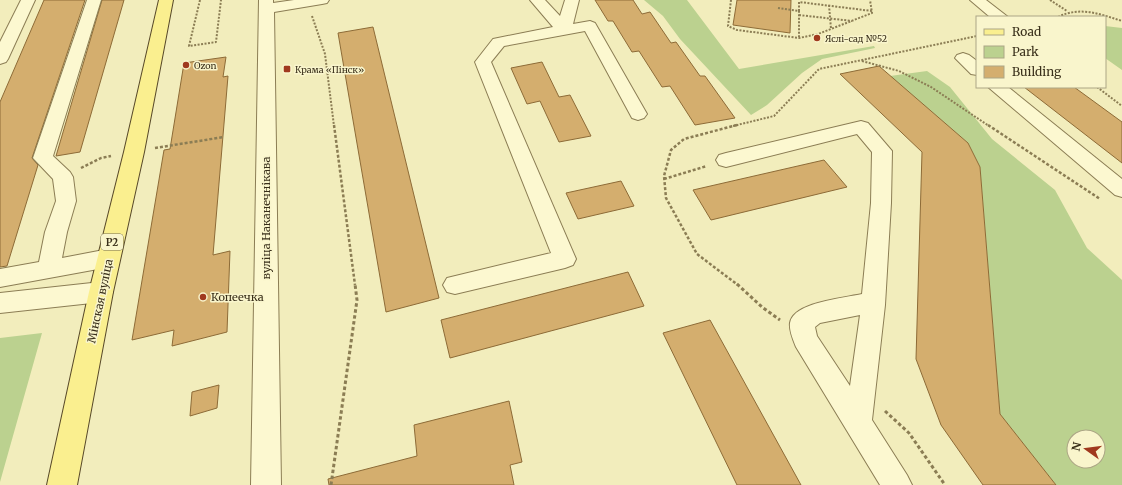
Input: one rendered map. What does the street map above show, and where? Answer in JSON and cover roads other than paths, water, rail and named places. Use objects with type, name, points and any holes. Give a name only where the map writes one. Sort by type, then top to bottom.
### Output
[{"type":"main road","name":"Мінская вуліца","points":[[62,485],[101,292],[166,0]]},
{"type":"street","points":[[0,59],[28,0]]},
{"type":"street","points":[[49,269],[56,232],[66,201],[63,177],[44,158],[94,0]]},
{"type":"street","points":[[266,4],[322,0]]},
{"type":"street","points":[[538,0],[564,30]]},
{"type":"street","points":[[564,30],[572,0]]},
{"type":"street","points":[[977,0],[999,16]]},
{"type":"street","name":"вуліца Наканечнікава","points":[[266,4],[266,485]]},
{"type":"street","points":[[455,285],[566,259],[483,62],[499,42],[590,26],[638,114]]},
{"type":"street","points":[[963,58],[976,69]]},
{"type":"street","points":[[998,88],[1122,190]]},
{"type":"street","points":[[726,160],[861,126],[882,151],[881,203],[873,302],[858,423]]},
{"type":"street","points":[[0,278],[109,258]]},
{"type":"street","points":[[0,303],[101,292]]},
{"type":"street","points":[[873,302],[813,314],[802,322],[805,339],[897,485]]},
{"type":"place","name":"Яслі-сад №52","points":[[817,38]]},
{"type":"place","name":"Ozon","points":[[186,65]]},
{"type":"place","name":"Крама «Пінск»","points":[[287,69]]},
{"type":"place","name":"Копеечка","points":[[203,297]]}]
